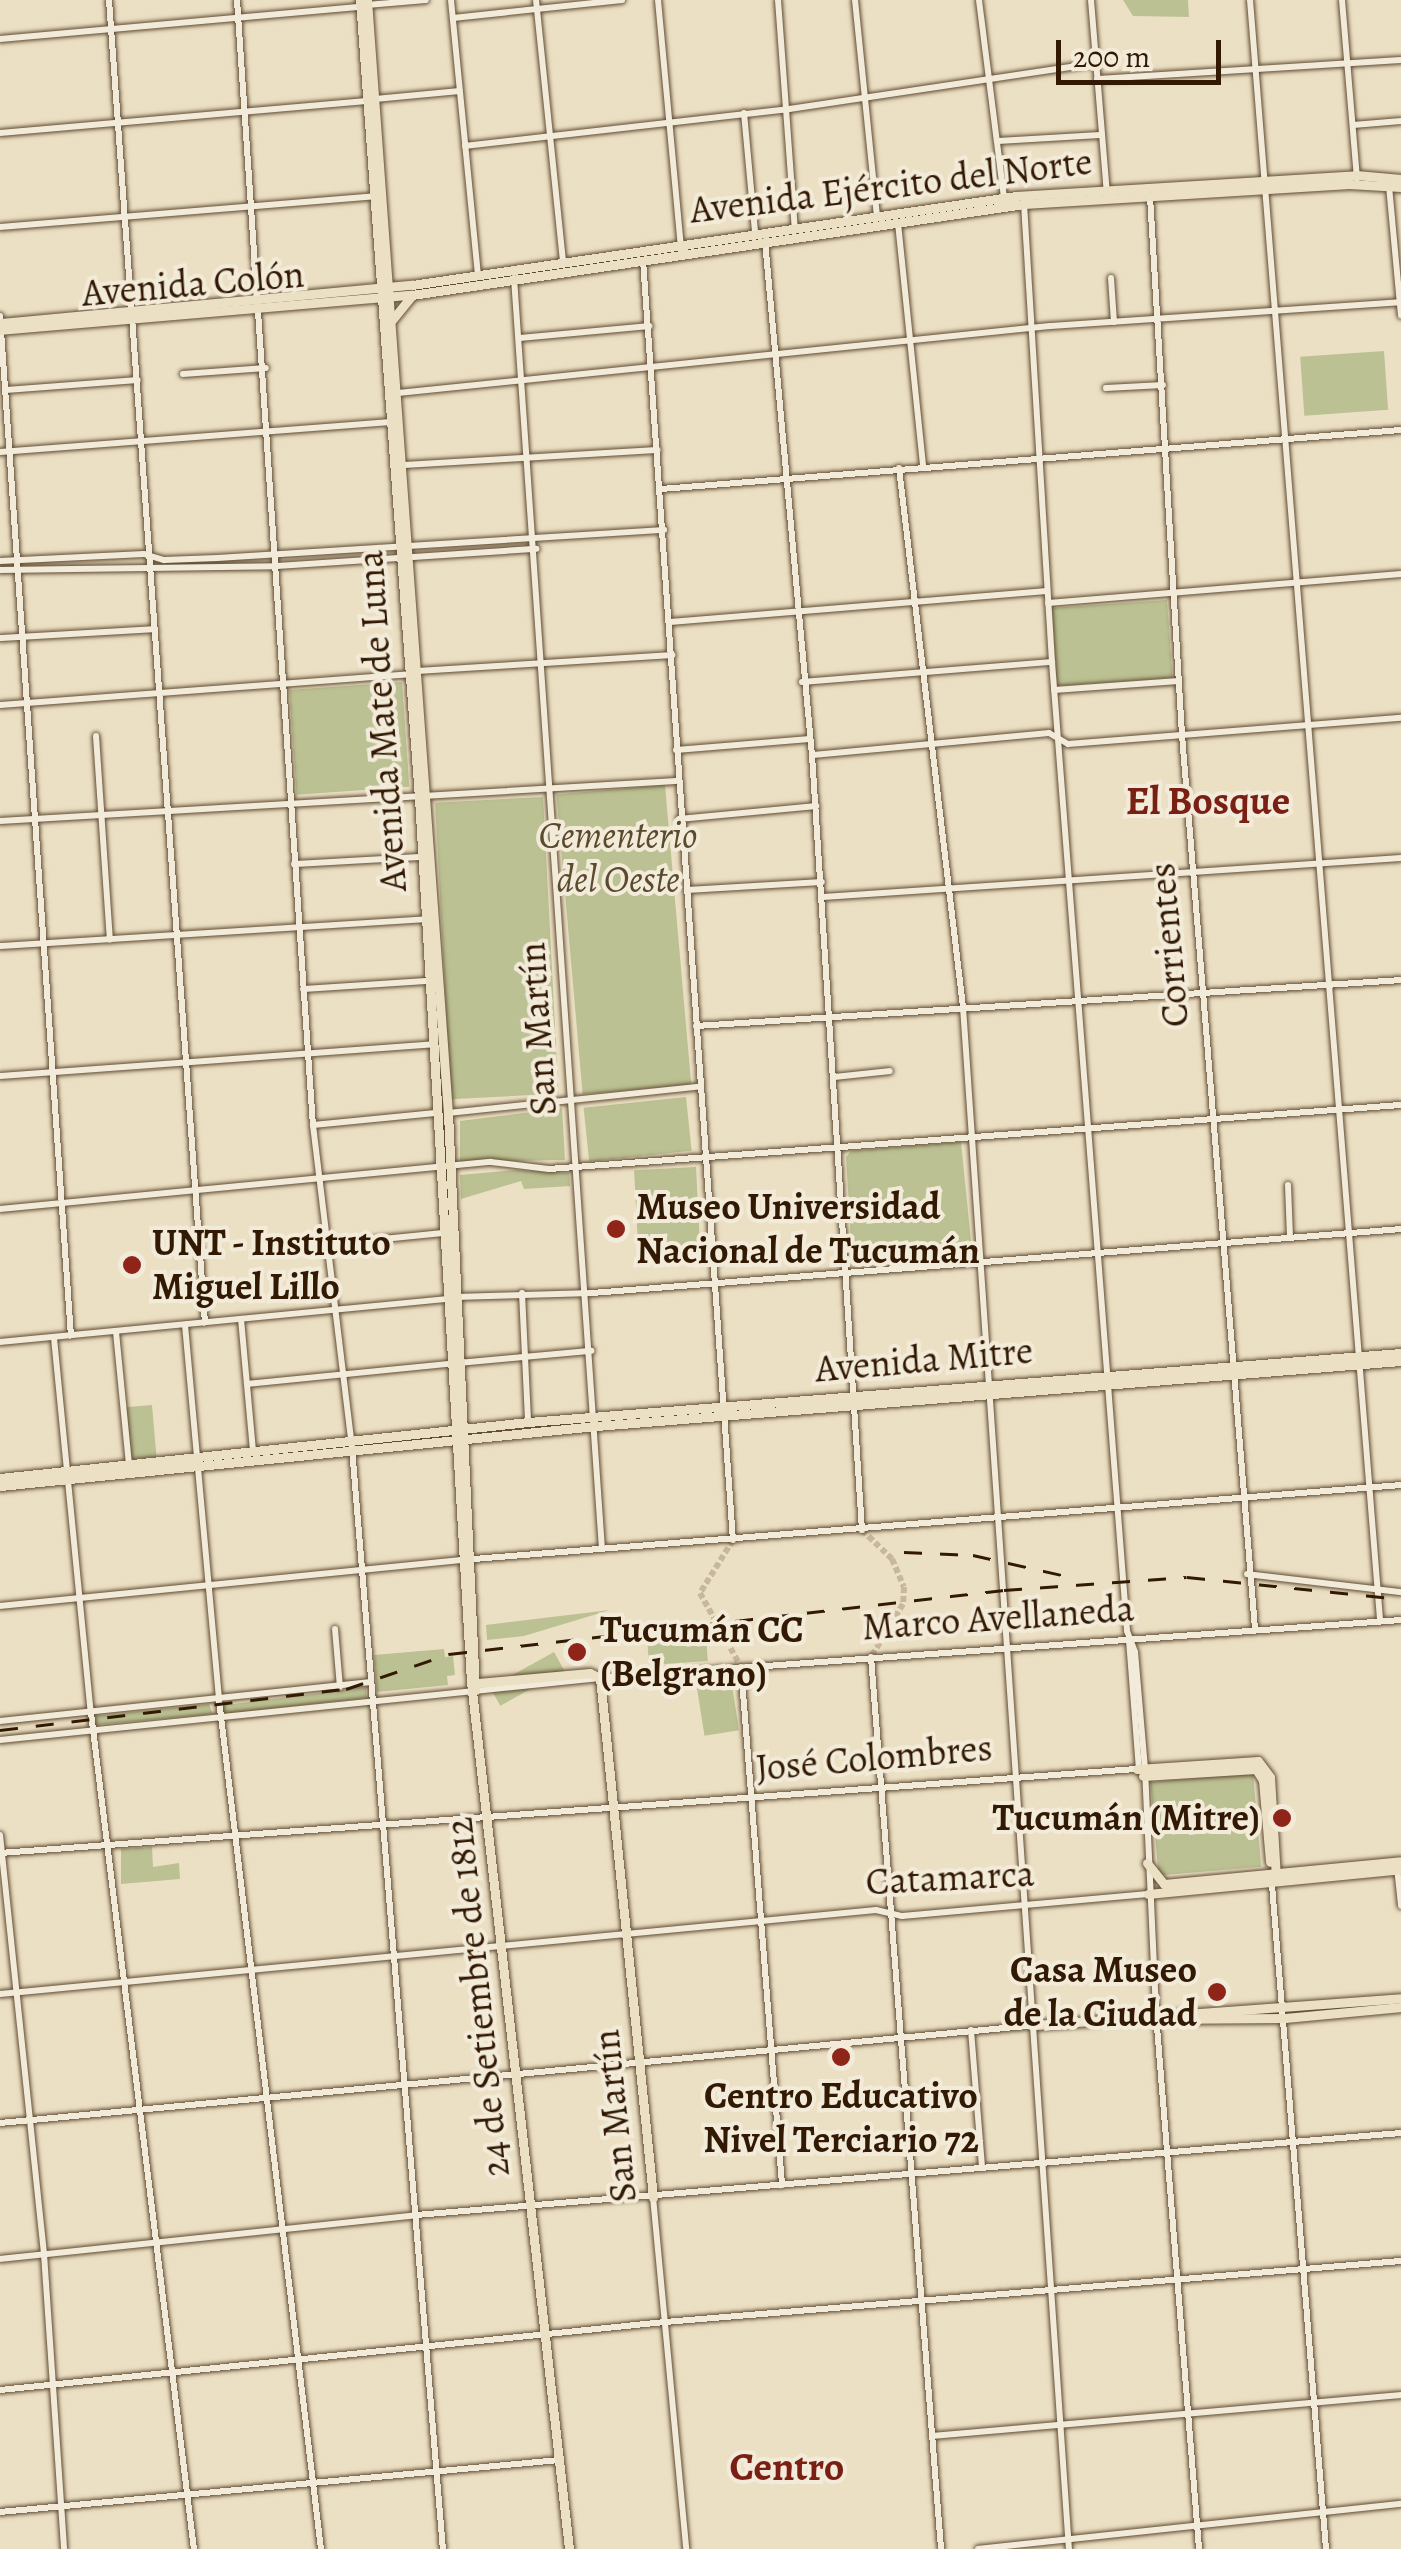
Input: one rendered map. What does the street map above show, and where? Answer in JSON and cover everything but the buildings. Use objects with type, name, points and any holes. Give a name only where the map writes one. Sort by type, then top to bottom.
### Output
[{"type":"main road","name":"Avenida Mate de Luna","points":[[364,3],[392,422],[448,1113],[442,1233],[449,1298]]},
{"type":"main road","name":"Avenida Mate de Luna","points":[[372,100],[375,196],[384,265]]},
{"type":"main road","name":"Avenida Ejército del Norte","points":[[1357,179],[1401,187]]},
{"type":"main road","name":"Avenida Ejército del Norte","points":[[760,233],[792,236],[1014,199],[1401,179]]},
{"type":"main road","name":"Avenida Ejército del Norte","points":[[1107,194],[1150,196],[1265,184]]},
{"type":"main road","name":"Avenida Ejército del Norte","points":[[386,293],[514,278],[798,225],[898,222],[1014,199]]},
{"type":"main road","name":"Avenida Ejército del Norte","points":[[412,290],[478,274],[645,252]]},
{"type":"main road","points":[[384,265],[412,290],[388,320],[374,303],[357,294],[374,281],[384,265]]},
{"type":"main road","name":"Avenida Colón","points":[[0,324],[386,293]]},
{"type":"main road","name":"Avenida Mate de Luna","points":[[388,320],[398,393],[405,547]]},
{"type":"main road","name":"Avenida Mate de Luna","points":[[422,795],[427,982],[435,1114],[443,1168],[453,1363],[459,1402],[456,1434]]},
{"type":"main road","name":"Avenida Mitre","points":[[1356,1361],[1401,1353]]},
{"type":"main road","name":"Avenida Mitre","points":[[351,1444],[1108,1379],[1401,1361]]},
{"type":"main road","name":"Avenida Mate de Luna","points":[[453,1363],[450,1411],[456,1434]]},
{"type":"main road","points":[[450,1411],[446,1426],[436,1436],[457,1456],[481,1432],[466,1423],[459,1402]]},
{"type":"main road","name":"Avenida Mitre","points":[[481,1432],[528,1422],[595,1421]]},
{"type":"main road","name":"24 de Setiembre de 1812","points":[[456,1434],[489,1820],[569,2549]]},
{"type":"main road","points":[[0,1483],[351,1444]]},
{"type":"main road","points":[[68,1475],[128,1464],[196,1461],[253,1451],[351,1444]]},
{"type":"main road","name":"Marco Avellaneda","points":[[476,1687],[590,1673],[600,1678]]},
{"type":"main road","name":"San Martín","points":[[600,1678],[653,2197]]},
{"type":"main road","name":"José Colombres","points":[[1142,1771],[1259,1767],[1274,1878]]},
{"type":"main road","name":"Catamarca","points":[[1148,1863],[1164,1884],[1274,1878]]},
{"type":"main road","name":"Catamarca","points":[[1148,1894],[1399,1865]]},
{"type":"main road","points":[[1284,2013],[1401,1998]]},
{"type":"main road","points":[[1036,2025],[1401,2006]]},
{"type":"street","points":[[109,0],[205,1323]]},
{"type":"street","points":[[237,0],[262,303],[282,684],[318,1182],[351,1444],[443,2549]]},
{"type":"street","points":[[0,39],[426,0]]},
{"type":"street","points":[[451,0],[478,274]]},
{"type":"street","points":[[536,0],[564,260],[556,270]]},
{"type":"street","points":[[453,18],[622,0]]},
{"type":"street","points":[[658,0],[681,246]]},
{"type":"street","points":[[778,0],[798,225],[792,236]]},
{"type":"street","points":[[855,0],[878,220]]},
{"type":"street","points":[[979,0],[998,141],[1014,199],[1033,330],[1047,591],[1077,998],[1142,1771],[1154,2019],[1199,2549]]},
{"type":"street","points":[[1090,0],[1107,194]]},
{"type":"street","points":[[1250,0],[1330,983],[1345,1233],[1380,1622]]},
{"type":"street","points":[[1342,0],[1357,179]]},
{"type":"street","points":[[1097,79],[1401,60]]},
{"type":"street","points":[[465,146],[788,109],[1096,63]]},
{"type":"street","points":[[0,133],[460,92]]},
{"type":"street","points":[[744,113],[760,233],[812,755],[862,1530]]},
{"type":"street","points":[[1353,124],[1401,121]]},
{"type":"street","points":[[998,141],[1100,135]]},
{"type":"street","points":[[1389,186],[1401,316]]},
{"type":"street","points":[[0,228],[375,196]]},
{"type":"street","name":"Corrientes","points":[[1150,196],[1182,735],[1255,1628]]},
{"type":"street","points":[[898,222],[923,466]]},
{"type":"street","points":[[645,252],[672,655],[676,782],[696,1026],[701,1157],[732,1540]]},
{"type":"street","points":[[505,270],[514,278]]},
{"type":"street","name":"San Martín","points":[[514,278],[544,664],[602,1548]]},
{"type":"street","points":[[1110,278],[1114,322]]},
{"type":"street","points":[[398,393],[1114,322],[1400,302]]},
{"type":"street","points":[[0,324],[70,1336]]},
{"type":"street","points":[[520,338],[649,326]]},
{"type":"street","points":[[183,374],[266,368]]},
{"type":"street","points":[[6,390],[138,380]]},
{"type":"street","points":[[1106,388],[1163,385]]},
{"type":"street","points":[[0,452],[392,422]]},
{"type":"street","points":[[660,488],[1401,430]]},
{"type":"street","points":[[403,466],[658,450]]},
{"type":"street","points":[[899,468],[928,745],[953,889],[963,1007],[985,1390],[999,1521],[1036,2025],[1069,2549]]},
{"type":"street","points":[[0,560],[16,564],[218,563],[277,555],[664,530]]},
{"type":"street","points":[[467,542],[468,554]]},
{"type":"street","points":[[0,570],[16,564],[149,554],[164,560],[277,566],[536,549]]},
{"type":"street","points":[[339,551],[340,562]]},
{"type":"street","points":[[1048,603],[1401,574]]},
{"type":"street","points":[[670,622],[1047,591]]},
{"type":"street","points":[[0,638],[154,629]]},
{"type":"street","points":[[0,704],[672,655]]},
{"type":"street","points":[[802,682],[1052,662]]},
{"type":"street","points":[[1054,690],[1179,682]]},
{"type":"street","points":[[812,755],[1049,733],[1059,739],[1182,735],[1401,718]]},
{"type":"street","points":[[96,736],[110,940]]},
{"type":"street","points":[[676,750],[810,739]]},
{"type":"street","points":[[0,821],[676,782]]},
{"type":"street","points":[[679,819],[816,806]]},
{"type":"street","points":[[294,864],[421,857]]},
{"type":"street","points":[[823,897],[1193,876],[1401,858]]},
{"type":"street","points":[[686,890],[822,882]]},
{"type":"street","points":[[0,946],[424,920]]},
{"type":"street","points":[[696,1026],[1203,989],[1401,980]]},
{"type":"street","points":[[303,989],[427,982]]},
{"type":"street","points":[[0,1076],[431,1044]]},
{"type":"street","points":[[835,1077],[890,1071]]},
{"type":"street","points":[[448,1113],[697,1086]]},
{"type":"street","points":[[0,1209],[196,1194],[491,1162],[578,1168],[971,1135],[1401,1106]]},
{"type":"street","points":[[314,1124],[435,1114]]},
{"type":"street","points":[[1288,1185],[1290,1236]]},
{"type":"street","points":[[0,1342],[449,1298],[712,1282],[1401,1229]]},
{"type":"street","points":[[324,1246],[442,1233]]},
{"type":"street","points":[[522,1293],[528,1422]]},
{"type":"street","points":[[241,1320],[253,1451]]},
{"type":"street","points":[[186,1325],[206,1586],[219,1700],[226,1717],[321,2549]]},
{"type":"street","points":[[116,1332],[128,1464]]},
{"type":"street","points":[[54,1338],[91,1713],[190,2491],[194,2549]]},
{"type":"street","points":[[247,1384],[591,1351]]},
{"type":"street","points":[[0,1606],[464,1559],[1118,1512],[1401,1486]]},
{"type":"street","points":[[1248,1574],[1401,1592]]},
{"type":"street","name":"Marco Avellaneda","points":[[600,1678],[1401,1620]]},
{"type":"street","points":[[334,1629],[340,1687]]},
{"type":"street","points":[[871,1657],[941,2549]]},
{"type":"street","points":[[741,1667],[782,2185]]},
{"type":"street","points":[[0,1721],[372,1682]]},
{"type":"street","points":[[0,1740],[476,1687]]},
{"type":"street","name":"José Colombres","points":[[1,1853],[383,1829],[879,1786],[1142,1771]]},
{"type":"street","points":[[0,1835],[44,2254],[64,2549]]},
{"type":"street","points":[[1399,1865],[1401,1906]]},
{"type":"street","points":[[1274,1878],[1326,2549]]},
{"type":"street","name":"Catamarca","points":[[0,1994],[764,1921],[1148,1894]]},
{"type":"street","points":[[0,2123],[1036,2025]]},
{"type":"street","points":[[971,2030],[982,2168]]},
{"type":"street","points":[[0,2259],[416,2215],[1401,2133]]},
{"type":"street","name":"San Martín","points":[[653,2197],[686,2549]]},
{"type":"street","points":[[0,2390],[665,2322],[1401,2261]]},
{"type":"street","points":[[932,2436],[1401,2395]]},
{"type":"street","points":[[0,2512],[312,2479],[559,2460]]},
{"type":"street","points":[[978,2549],[1401,2504]]},
{"type":"green space","points":[[1123,0],[1188,0],[1189,17],[1133,16]]},
{"type":"green space","points":[[1384,351],[1388,410],[1304,416],[1300,357]]},
{"type":"green space","points":[[1167,600],[1172,678],[1057,686],[1051,608]]},
{"type":"green space","points":[[402,682],[409,787],[297,795],[289,690]]},
{"type":"green space","name":"Cementerio del Oeste","points":[[665,785],[691,1085],[583,1094],[556,794]]},
{"type":"green space","points":[[543,797],[559,1094],[451,1099],[435,803]]},
{"type":"green space","points":[[686,1097],[692,1151],[589,1161],[584,1108]]},
{"type":"green space","points":[[562,1108],[565,1160],[460,1162],[460,1121]]},
{"type":"green space","points":[[961,1142],[972,1251],[965,1257],[852,1258],[846,1157],[851,1151]]},
{"type":"green space","points":[[696,1167],[701,1255],[639,1258],[634,1170]]},
{"type":"green space","points":[[516,1170],[569,1173],[570,1186],[524,1189],[521,1181],[461,1199],[460,1175]]},
{"type":"green space","points":[[152,1405],[157,1457],[130,1459],[125,1407]]},
{"type":"green space","points":[[610,1610],[524,1636],[487,1640],[486,1625]]},
{"type":"green space","points":[[706,1635],[708,1661],[649,1665],[647,1639]]},
{"type":"green space","points":[[444,1649],[445,1657],[453,1656],[455,1675],[447,1676],[448,1685],[377,1692],[374,1655]]},
{"type":"green space","points":[[554,1652],[564,1670],[500,1706],[490,1687]]},
{"type":"green space","points":[[730,1673],[739,1730],[705,1736],[695,1678]]},
{"type":"green space","points":[[366,1687],[366,1698],[222,1714],[218,1706]]},
{"type":"green space","points":[[209,1704],[213,1714],[94,1725],[94,1716]]},
{"type":"green space","points":[[1253,1773],[1261,1867],[1159,1876],[1150,1782]]},
{"type":"green space","points":[[152,1847],[153,1867],[179,1863],[180,1879],[121,1884],[121,1849]]},
{"type":"tunnel","points":[[862,1530],[892,1559],[904,1587],[903,1604],[871,1657]]},
{"type":"tunnel","points":[[733,1540],[700,1593],[741,1667]]},
{"type":"railway","points":[[904,1552],[973,1555],[1066,1576]]},
{"type":"railway","points":[[0,1730],[346,1689],[449,1654],[1004,1590],[1187,1577],[1401,1599]]},
{"type":"place","name":"Museo Universidad Nacional de Tucumán","points":[[616,1229]]},
{"type":"place","name":"UNT - Instituto Miguel Lillo","points":[[132,1265]]},
{"type":"place","name":"Tucumán CC (Belgrano)","points":[[577,1652]]},
{"type":"place","name":"Tucumán (Mitre)","points":[[1282,1818]]},
{"type":"place","name":"Casa Museo de la Ciudad","points":[[1217,1992]]},
{"type":"place","name":"Centro Educativo Nivel Terciario 72","points":[[841,2057]]},
{"type":"district","name":"El Bosque","points":[[1208,801]]},
{"type":"district","name":"Centro","points":[[787,2467]]}]
